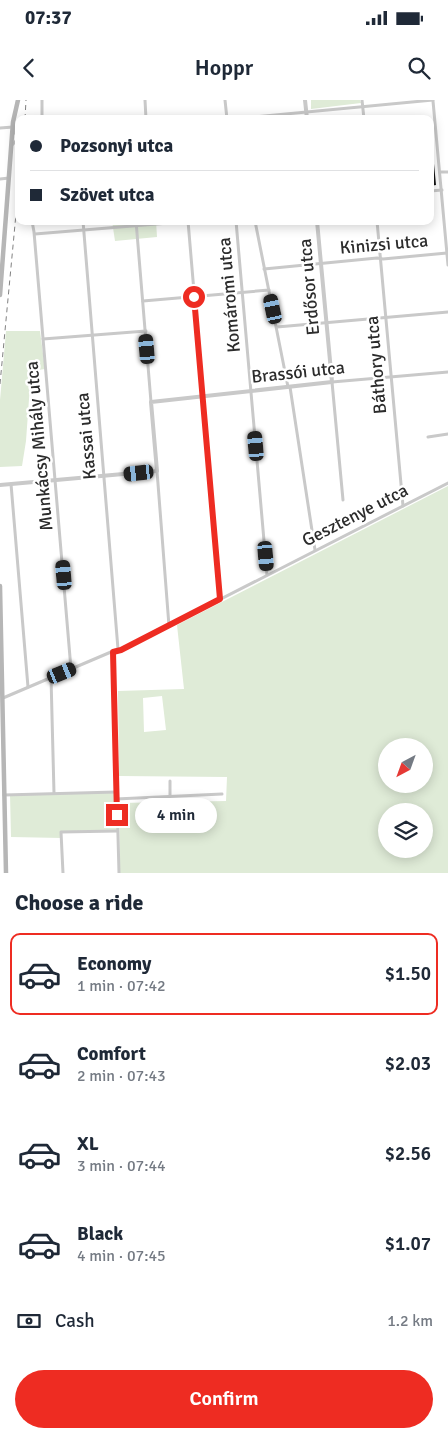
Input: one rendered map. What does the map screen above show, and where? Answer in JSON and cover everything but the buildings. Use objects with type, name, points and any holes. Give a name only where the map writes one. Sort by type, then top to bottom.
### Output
[{"type":"main road","points":[[0,295],[2,230],[9,178],[13,124],[18,100]]},
{"type":"main road","points":[[0,586],[6,873]]},
{"type":"street","points":[[42,100],[42,115]]},
{"type":"street","points":[[145,100],[146,115]]},
{"type":"street","points":[[225,100],[226,115]]},
{"type":"street","points":[[305,100],[306,115]]},
{"type":"street","points":[[362,100],[364,115]]},
{"type":"street","points":[[275,115],[433,100],[448,265]]},
{"type":"street","points":[[0,128],[13,124],[15,133]]},
{"type":"street","points":[[11,145],[15,141]]},
{"type":"street","points":[[440,172],[448,172]]},
{"type":"street","points":[[0,179],[9,178]]},
{"type":"street","points":[[434,191],[442,190]]},
{"type":"street","name":"Munkácsy Mihály utca","points":[[33,225],[72,669]]},
{"type":"street","name":"Kassai utca","points":[[83,225],[118,649]]},
{"type":"street","points":[[35,234],[150,225]]},
{"type":"street","points":[[188,225],[220,599]]},
{"type":"street","name":"Komáromi utca","points":[[236,225],[267,575]]},
{"type":"street","points":[[256,225],[289,387],[315,550]]},
{"type":"street","name":"Erdősor utca","points":[[317,225],[343,500]]},
{"type":"street","name":"Báthory utca","points":[[377,225],[403,506]]},
{"type":"street","points":[[137,226],[168,626]]},
{"type":"street","name":"Kinizsi utca","points":[[264,269],[447,253]]},
{"type":"street","points":[[143,301],[269,290]]},
{"type":"street","points":[[277,327],[448,312]]},
{"type":"street","points":[[43,339],[146,331]]},
{"type":"street","name":"Brassói utca","points":[[152,402],[332,382],[448,372]]},
{"type":"street","points":[[428,437],[448,434]]},
{"type":"street","points":[[0,486],[11,483],[157,471]]},
{"type":"street","points":[[11,483],[28,687]]},
{"type":"street","name":"Gesztenye utca","points":[[3,698],[118,649],[121,650],[448,483]]},
{"type":"street","points":[[113,652],[118,873]]},
{"type":"street","points":[[51,677],[54,793]]},
{"type":"street","points":[[46,680],[52,684]]},
{"type":"street","points":[[170,782],[170,796]]},
{"type":"street","points":[[4,795],[116,792]]},
{"type":"street","points":[[116,799],[222,794]]},
{"type":"street","points":[[62,873],[62,832],[117,831]]},
{"type":"green space","points":[[311,100],[360,100],[361,103],[311,109]]},
{"type":"green space","points":[[113,225],[156,225],[157,237],[115,241]]},
{"type":"green space","points":[[6,331],[40,331],[45,369],[31,371],[26,441],[22,466],[0,467],[0,400]]},
{"type":"green space","points":[[448,486],[448,873],[120,873],[119,803],[226,801],[227,777],[119,776],[118,691],[184,689],[177,625]],"holes":[[[162,696],[166,730],[144,732],[143,698]]]},
{"type":"green space","points":[[116,792],[117,831],[62,832],[62,838],[11,837],[10,794]]},
{"type":"railway","points":[[25,115],[26,100]]},
{"type":"railway","points":[[0,384],[15,225]]},
{"type":"route","points":[[117,815],[113,652],[118,649],[121,650],[220,599],[194,297]]}]
